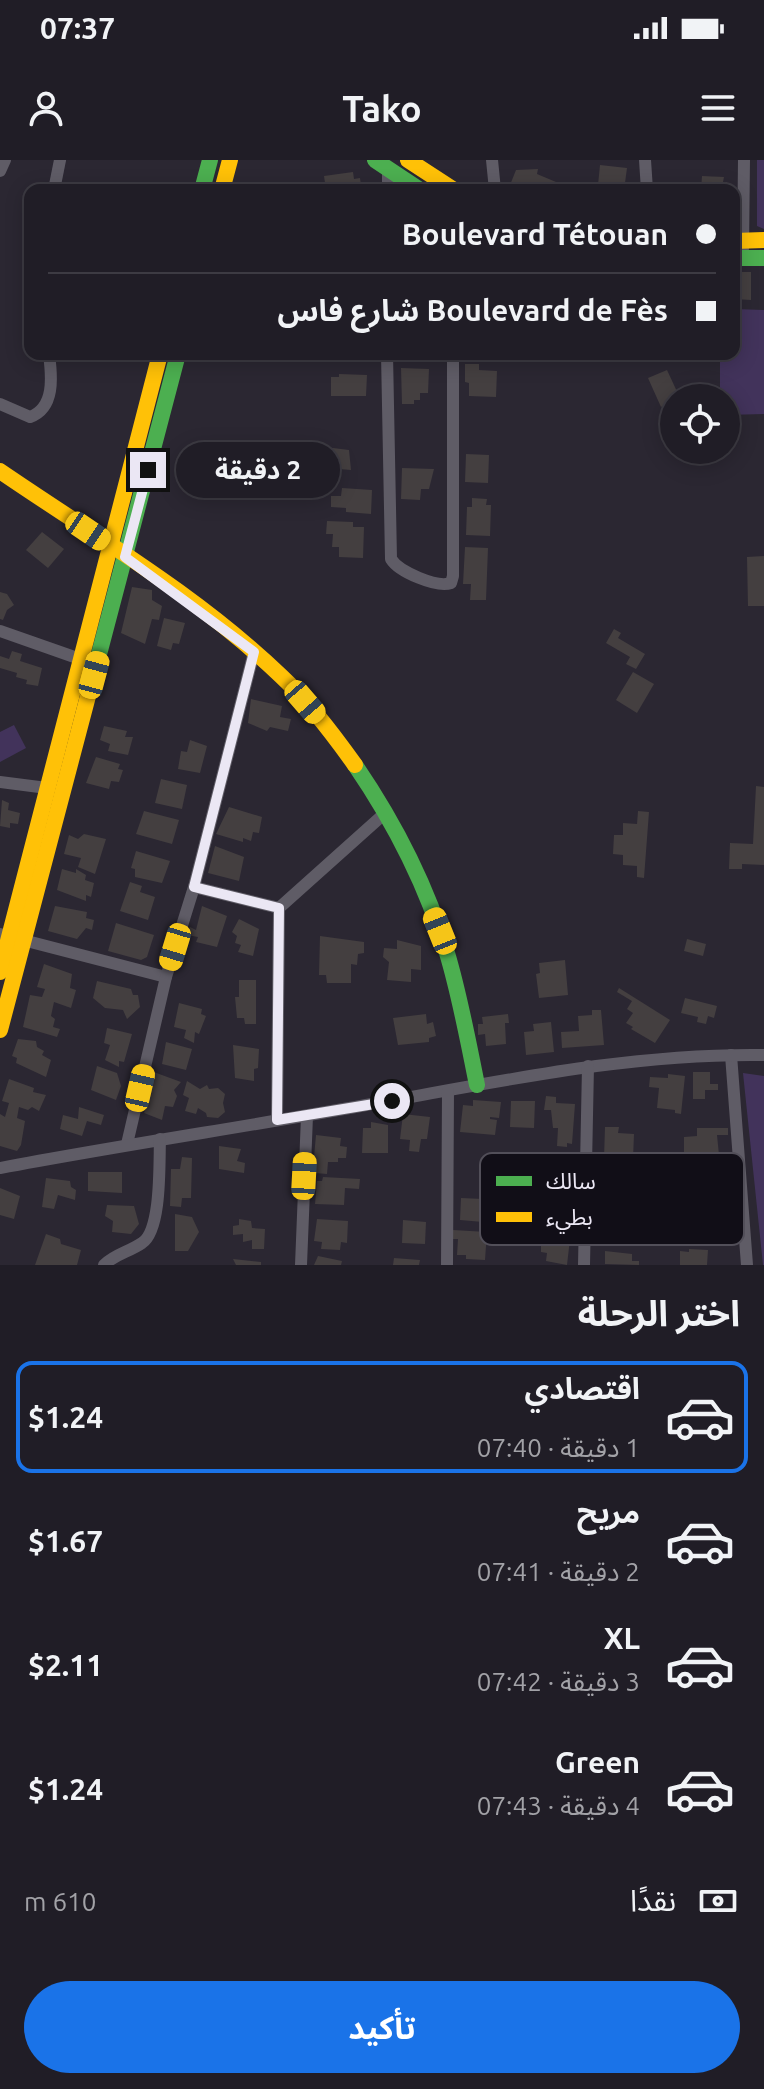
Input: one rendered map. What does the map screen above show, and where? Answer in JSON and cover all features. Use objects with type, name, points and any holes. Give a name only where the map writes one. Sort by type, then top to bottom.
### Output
[{"type":"main road","points":[[204,184],[210,160]]},
{"type":"main road","points":[[224,184],[230,160]]},
{"type":"main road","points":[[408,160],[445,184]]},
{"type":"main road","points":[[382,165],[411,184]]},
{"type":"main road","points":[[740,240],[764,240]]},
{"type":"main road","points":[[740,258],[764,258]]},
{"type":"main road","points":[[0,1030],[11,937],[158,360]]},
{"type":"main road","points":[[0,972],[125,557],[176,360]]},
{"type":"main road","points":[[0,471],[110,546],[254,652],[292,689],[347,754],[421,883],[440,931],[452,968],[477,1085]]},
{"type":"street","points":[[0,171],[5,160]]},
{"type":"street","points":[[55,184],[60,160]]},
{"type":"street","points":[[492,160],[494,184]]},
{"type":"street","points":[[645,160],[647,184]]},
{"type":"street","points":[[740,213],[744,160]]},
{"type":"street","points":[[0,404],[30,417],[39,414],[48,401],[52,372],[50,360]]},
{"type":"street","points":[[387,360],[391,559],[400,568],[443,585],[451,583],[453,576],[453,360]]},
{"type":"street","points":[[0,631],[80,659]]},
{"type":"street","points":[[127,1144],[166,977],[194,887],[254,652]]},
{"type":"street","points":[[0,782],[47,788]]},
{"type":"street","points":[[277,1120],[279,908],[384,814]]},
{"type":"street","points":[[194,887],[279,908]]},
{"type":"street","points":[[11,937],[166,977]]},
{"type":"street","points":[[731,1055],[738,1153]]},
{"type":"street","points":[[0,1168],[588,1066],[640,1059],[764,1055]]},
{"type":"street","points":[[586,1153],[588,1066]]},
{"type":"street","points":[[447,1265],[448,1091]]},
{"type":"street","points":[[301,1265],[307,1116]]},
{"type":"street","points":[[104,1265],[116,1255],[142,1244],[153,1229],[160,1139]]},
{"type":"street","points":[[744,1226],[747,1265]]},
{"type":"street","points":[[584,1245],[584,1265]]},
{"type":"shaded area","points":[[757,160],[764,160],[764,229],[757,226]]},
{"type":"shaded area","points":[[740,309],[764,310],[764,414],[740,415],[740,384],[720,384],[720,360],[740,360]]},
{"type":"shaded area","points":[[14,725],[26,748],[0,762],[0,732]]},
{"type":"shaded area","points":[[743,1073],[764,1076],[764,1265],[763,1265]]},
{"type":"building","points":[[600,165],[627,168],[625,183],[630,184],[598,184]]},
{"type":"building","points":[[538,169],[537,174],[556,182],[510,184],[516,170]]},
{"type":"building","points":[[353,172],[354,179],[360,178],[361,184],[325,184],[324,176]]},
{"type":"building","points":[[702,176],[724,177],[723,182],[727,182],[727,184],[701,184]]},
{"type":"building","points":[[740,272],[751,272],[751,300],[740,299]]},
{"type":"building","points":[[465,364],[479,364],[479,370],[497,371],[496,397],[469,396]]},
{"type":"building","points":[[401,368],[429,369],[428,393],[420,393],[420,400],[414,400],[414,404],[402,404]]},
{"type":"building","points":[[667,370],[674,384],[660,384],[660,405],[648,378]]},
{"type":"building","points":[[339,374],[367,375],[366,396],[331,396],[331,377],[339,377]]},
{"type":"building","points":[[325,447],[349,450],[351,470],[339,469],[339,474],[322,472]]},
{"type":"building","points":[[466,454],[489,455],[488,483],[465,482]]},
{"type":"building","points":[[402,468],[434,469],[429,489],[421,489],[420,500],[401,499]]},
{"type":"building","points":[[342,488],[372,490],[371,514],[331,507],[331,496],[341,496]]},
{"type":"building","points":[[472,498],[487,499],[486,505],[491,505],[490,536],[466,535],[467,507],[472,507]]},
{"type":"building","points":[[327,521],[353,522],[353,527],[364,527],[363,558],[339,557],[339,547],[332,547],[333,534],[326,534]]},
{"type":"building","points":[[42,532],[64,549],[48,568],[26,550]]},
{"type":"building","points":[[465,547],[488,548],[486,600],[470,600],[471,584],[463,584]]},
{"type":"building","points":[[764,556],[764,606],[748,606],[747,557]]},
{"type":"building","points":[[132,587],[152,590],[152,600],[162,606],[159,620],[152,619],[145,644],[121,633]]},
{"type":"building","points":[[0,592],[7,594],[14,605],[7,610],[3,620],[0,619]]},
{"type":"building","points":[[164,618],[185,623],[179,644],[173,643],[171,650],[157,646]]},
{"type":"building","points":[[614,629],[621,633],[618,638],[645,654],[636,669],[626,664],[630,657],[606,643]]},
{"type":"building","points":[[12,651],[22,654],[20,661],[42,668],[38,686],[26,684],[27,680],[16,677],[17,673],[0,668],[0,656],[9,659]]},
{"type":"building","points":[[633,672],[654,684],[637,713],[616,700]]},
{"type":"building","points":[[251,699],[282,706],[280,717],[291,719],[288,731],[270,727],[267,731],[248,723]]},
{"type":"building","points":[[104,726],[127,731],[125,737],[133,737],[128,755],[108,751],[110,744],[100,740]]},
{"type":"building","points":[[190,740],[207,746],[200,773],[178,769],[181,751],[187,752]]},
{"type":"building","points":[[96,757],[120,764],[118,769],[123,770],[119,782],[111,781],[109,789],[86,783]]},
{"type":"building","points":[[161,779],[187,785],[182,809],[155,803]]},
{"type":"building","points":[[756,786],[764,787],[764,865],[742,864],[742,869],[729,869],[730,843],[753,844]]},
{"type":"building","points":[[2,800],[9,803],[8,810],[20,813],[18,824],[10,823],[10,828],[0,826]]},
{"type":"building","points":[[229,807],[262,817],[259,833],[253,832],[251,841],[243,838],[243,842],[216,834]]},
{"type":"building","points":[[144,811],[179,820],[172,844],[136,834]]},
{"type":"building","points":[[638,811],[649,812],[644,878],[637,877],[637,866],[623,865],[623,855],[613,854],[614,835],[623,835],[623,823],[637,824]]},
{"type":"building","points":[[84,834],[106,839],[95,874],[78,867],[81,858],[64,854],[69,835],[78,839]]},
{"type":"building","points":[[215,846],[244,857],[239,881],[208,873]]},
{"type":"building","points":[[136,851],[170,861],[162,883],[135,877],[135,869],[131,868]]},
{"type":"building","points":[[62,869],[76,873],[76,869],[86,875],[85,880],[94,883],[91,897],[86,895],[86,901],[57,890]]},
{"type":"building","points":[[130,882],[142,886],[140,892],[155,897],[148,920],[120,911]]},
{"type":"building","points":[[55,906],[87,912],[86,918],[94,920],[92,930],[86,928],[77,939],[48,931]]},
{"type":"building","points":[[202,906],[227,916],[217,947],[196,942],[198,937],[187,935],[190,927],[196,930]]},
{"type":"building","points":[[239,919],[259,929],[253,956],[238,952],[241,945],[235,943],[237,936],[232,932]]},
{"type":"building","points":[[116,923],[154,935],[147,957],[141,960],[108,951]]},
{"type":"building","points":[[320,936],[364,942],[364,953],[358,954],[357,965],[351,964],[351,983],[327,983],[326,975],[319,975]]},
{"type":"building","points":[[687,939],[706,944],[703,956],[684,951]]},
{"type":"building","points":[[397,940],[421,946],[421,970],[411,969],[411,982],[387,980],[389,962],[383,957],[384,948],[397,949]]},
{"type":"building","points":[[565,960],[568,995],[539,998],[536,974],[540,973],[539,963]]},
{"type":"building","points":[[44,964],[72,974],[70,988],[76,990],[71,1008],[54,1002],[51,1016],[55,1019],[53,1027],[60,1029],[57,1037],[23,1027],[30,995],[42,997],[45,989],[37,987]]},
{"type":"building","points":[[239,980],[256,980],[256,1024],[245,1024],[244,1018],[237,1018],[235,997],[239,997]]},
{"type":"building","points":[[97,981],[131,989],[133,995],[138,995],[140,1007],[127,1019],[123,1010],[105,1008],[93,998]]},
{"type":"building","points":[[619,988],[670,1020],[655,1043],[626,1023],[633,1013],[627,1009],[632,1001],[617,992]]},
{"type":"building","points":[[685,998],[717,1006],[714,1018],[708,1016],[706,1024],[697,1022],[698,1017],[681,1013]]},
{"type":"building","points":[[179,1003],[202,1009],[201,1014],[206,1016],[199,1034],[195,1032],[194,1043],[184,1038],[186,1030],[174,1027]]},
{"type":"building","points":[[592,1010],[601,1010],[604,1045],[562,1048],[561,1032],[579,1031],[578,1016],[592,1015]]},
{"type":"building","points":[[426,1014],[427,1024],[433,1022],[436,1036],[429,1038],[429,1042],[398,1045],[393,1018]]},
{"type":"building","points":[[508,1014],[506,1044],[486,1046],[485,1034],[478,1035],[478,1024],[483,1024],[482,1017]]},
{"type":"building","points":[[551,1022],[554,1052],[526,1055],[524,1032],[534,1031],[533,1024]]},
{"type":"building","points":[[107,1028],[132,1034],[124,1062],[119,1061],[119,1067],[105,1060],[110,1045],[104,1043]]},
{"type":"building","points":[[18,1039],[36,1041],[37,1047],[44,1051],[42,1055],[51,1060],[46,1077],[16,1063],[17,1058],[12,1056]]},
{"type":"building","points":[[166,1042],[192,1049],[186,1070],[162,1064]]},
{"type":"building","points":[[233,1045],[259,1049],[254,1081],[235,1078]]},
{"type":"building","points":[[97,1066],[117,1073],[121,1086],[116,1100],[91,1090]]},
{"type":"building","points":[[151,1071],[181,1082],[174,1090],[177,1096],[173,1107],[165,1106],[162,1120],[144,1113],[149,1100],[143,1099],[147,1087],[151,1087],[147,1078]]},
{"type":"building","points":[[693,1072],[710,1072],[710,1084],[718,1084],[718,1090],[705,1090],[705,1099],[693,1099]]},
{"type":"building","points":[[668,1074],[685,1076],[681,1114],[675,1113],[675,1110],[657,1108],[659,1088],[649,1087],[650,1077],[668,1078]]},
{"type":"building","points":[[9,1079],[34,1088],[33,1092],[46,1095],[39,1111],[32,1107],[28,1110],[19,1107],[17,1118],[25,1121],[17,1151],[0,1146],[0,1114],[5,1117],[9,1103],[2,1101]]},
{"type":"building","points":[[187,1081],[200,1089],[207,1085],[209,1089],[218,1088],[225,1094],[225,1112],[218,1118],[207,1117],[198,1108],[196,1114],[185,1111],[189,1098],[183,1095]]},
{"type":"building","points":[[546,1096],[556,1097],[556,1103],[575,1104],[572,1144],[567,1143],[567,1147],[557,1146],[558,1128],[553,1128],[551,1110],[544,1110]]},
{"type":"building","points":[[473,1100],[501,1102],[499,1118],[490,1117],[497,1120],[495,1135],[460,1132],[463,1105],[473,1106]]},
{"type":"building","points":[[511,1101],[535,1101],[534,1128],[510,1127]]},
{"type":"building","points":[[79,1107],[104,1115],[101,1125],[87,1121],[82,1136],[60,1129],[63,1115],[78,1119]]},
{"type":"building","points":[[403,1114],[430,1117],[427,1139],[421,1139],[419,1152],[409,1151],[410,1140],[400,1139]]},
{"type":"building","points":[[371,1122],[388,1125],[388,1153],[362,1153],[363,1128],[371,1128]]},
{"type":"building","points":[[605,1127],[619,1127],[618,1133],[634,1134],[633,1153],[604,1153]]},
{"type":"building","points":[[697,1128],[728,1128],[728,1135],[717,1135],[719,1153],[684,1153],[684,1137],[697,1136]]},
{"type":"building","points":[[316,1135],[341,1138],[340,1146],[347,1147],[346,1158],[328,1162],[327,1174],[315,1173],[316,1168],[313,1168]]},
{"type":"building","points":[[219,1146],[241,1149],[237,1161],[245,1163],[244,1173],[219,1169]]},
{"type":"building","points":[[182,1157],[192,1158],[191,1198],[182,1198],[181,1207],[170,1206],[171,1169],[180,1169]]},
{"type":"building","points":[[88,1172],[122,1172],[122,1193],[88,1191]]},
{"type":"building","points":[[323,1177],[360,1179],[359,1189],[345,1188],[344,1205],[315,1204],[317,1181],[322,1181]]},
{"type":"building","points":[[46,1178],[70,1181],[71,1187],[76,1190],[75,1200],[58,1195],[54,1209],[42,1207]]},
{"type":"building","points":[[0,1188],[20,1196],[14,1219],[0,1215]]},
{"type":"building","points":[[461,1198],[480,1199],[480,1222],[460,1220]]},
{"type":"building","points":[[107,1205],[134,1206],[139,1224],[131,1234],[112,1232],[113,1221],[105,1216]]},
{"type":"building","points":[[175,1214],[192,1217],[199,1232],[188,1251],[175,1251]]},
{"type":"building","points":[[239,1219],[251,1221],[252,1228],[265,1229],[264,1249],[252,1249],[252,1240],[243,1242],[243,1234],[233,1235],[233,1226],[239,1225]]},
{"type":"building","points":[[317,1219],[348,1221],[347,1243],[341,1242],[340,1250],[321,1249],[322,1242],[314,1241]]},
{"type":"building","points":[[403,1220],[426,1222],[425,1244],[402,1243]]},
{"type":"building","points":[[453,1230],[480,1232],[480,1245],[486,1245],[485,1260],[457,1255],[458,1239],[452,1239]]},
{"type":"building","points":[[46,1234],[60,1239],[61,1244],[81,1250],[77,1265],[35,1265]]},
{"type":"building","points":[[569,1245],[567,1265],[546,1261],[547,1253],[541,1252],[541,1246]]},
{"type":"building","points":[[689,1249],[708,1250],[707,1265],[680,1265],[680,1251],[689,1252]]},
{"type":"building","points":[[605,1251],[632,1254],[632,1261],[639,1261],[639,1265],[605,1264]]},
{"type":"building","points":[[318,1256],[342,1261],[341,1265],[314,1265]]},
{"type":"building","points":[[394,1258],[420,1260],[419,1265],[393,1265]]},
{"type":"building","points":[[233,1259],[261,1262],[261,1265],[236,1265]]},
{"type":"traffic: fast","points":[[204,184],[210,160]]},
{"type":"traffic: fast","points":[[375,160],[411,184]]},
{"type":"traffic: fast","points":[[740,258],[764,258]]},
{"type":"traffic: fast","points":[[97,662],[176,360]]},
{"type":"traffic: fast","points":[[355,765],[396,832],[430,904],[452,969],[477,1085]]},
{"type":"traffic: slow","points":[[224,184],[230,160]]},
{"type":"traffic: slow","points":[[408,160],[445,184]]},
{"type":"traffic: slow","points":[[740,241],[764,240]]},
{"type":"traffic: slow","points":[[0,972],[158,360]]},
{"type":"traffic: slow","points":[[0,471],[181,593],[249,647],[301,697],[355,765]]},
{"type":"traffic: slow","points":[[0,1030],[97,662]]},
{"type":"route","points":[[148,470],[125,557],[254,652],[194,887],[279,908],[277,1120],[392,1101]]}]
